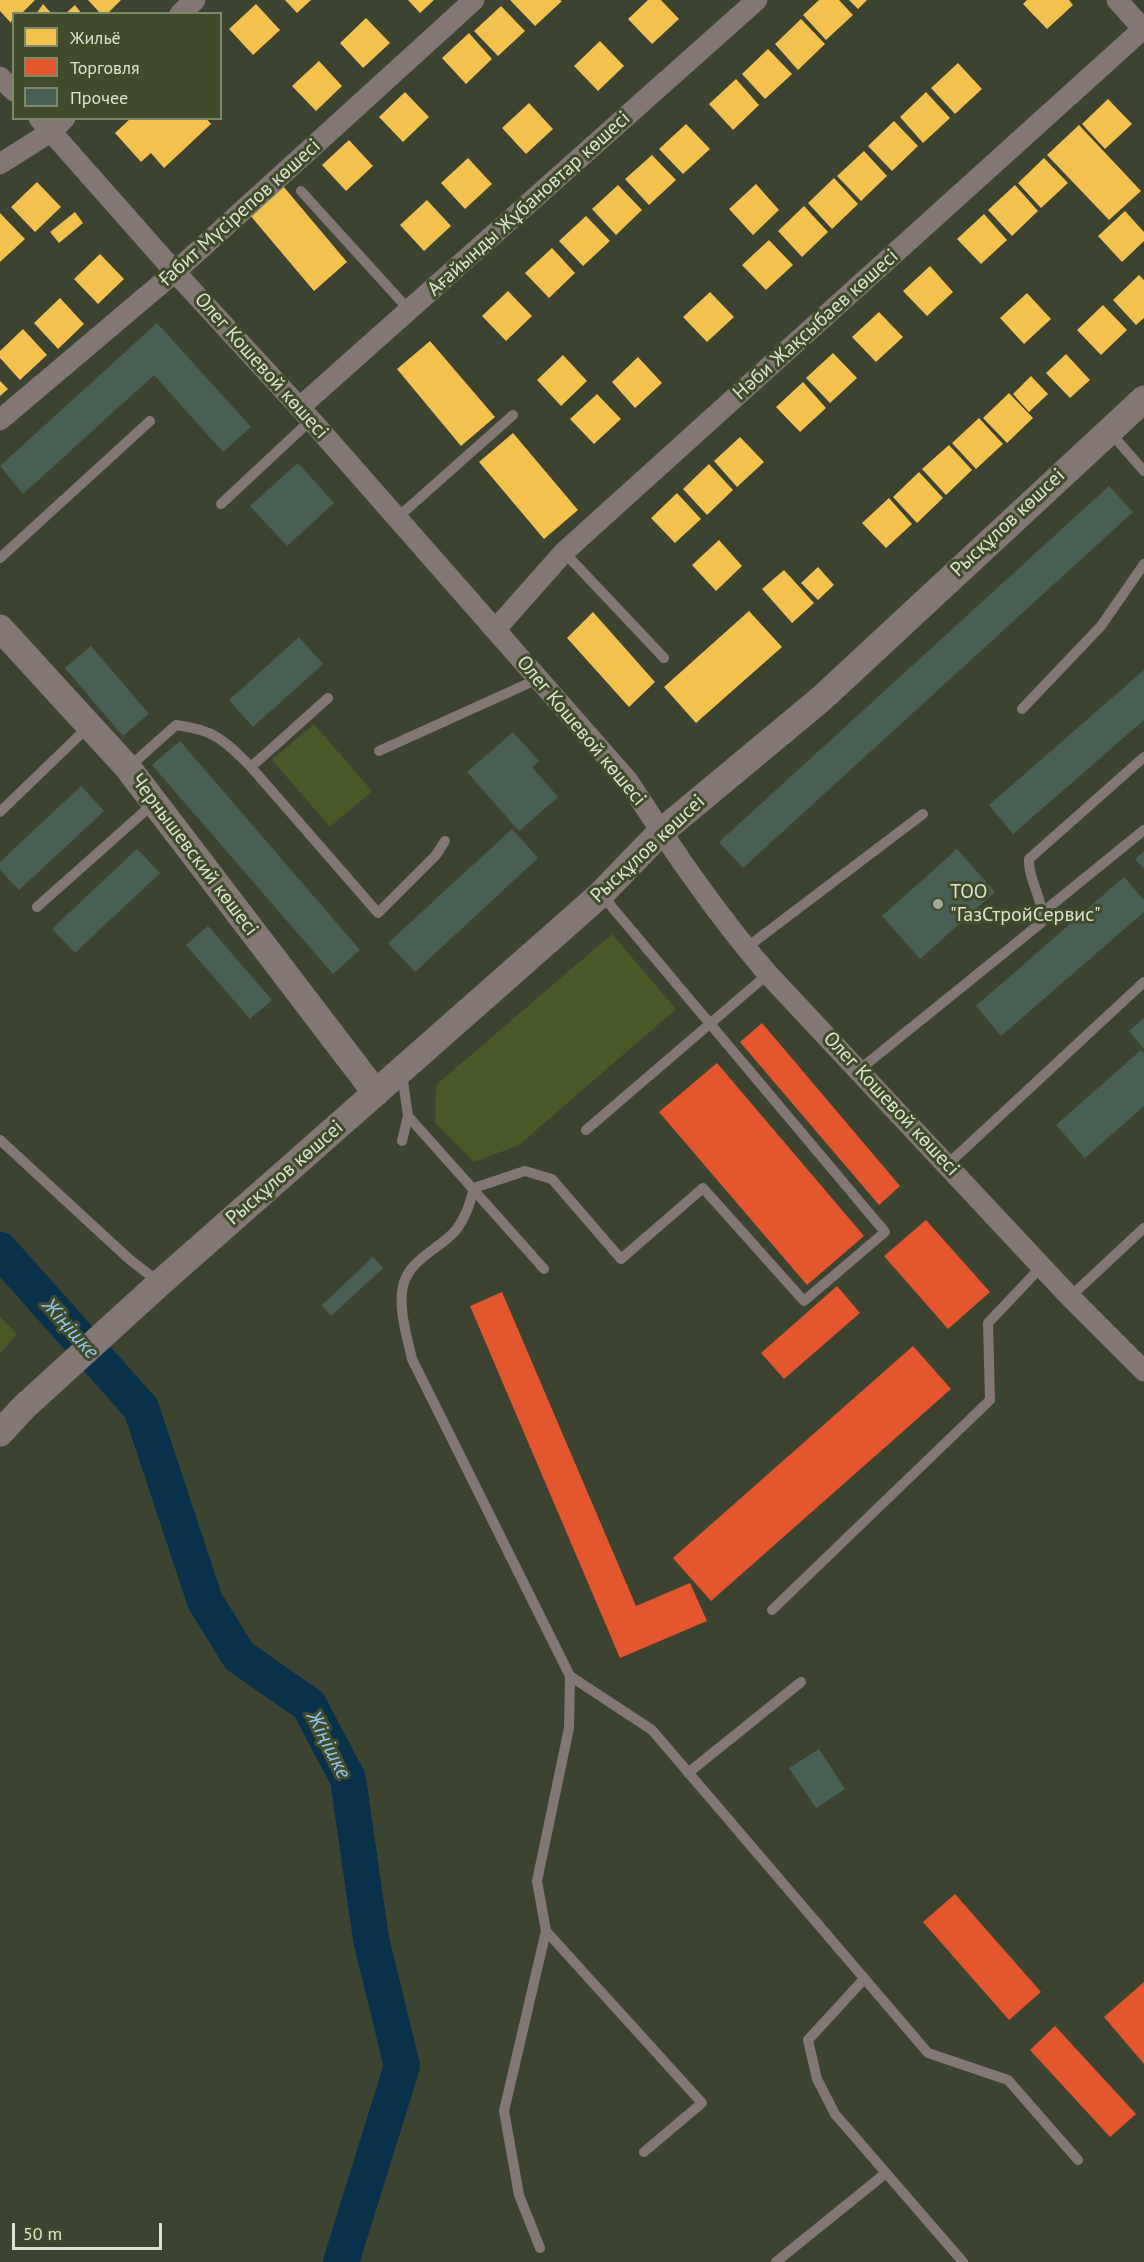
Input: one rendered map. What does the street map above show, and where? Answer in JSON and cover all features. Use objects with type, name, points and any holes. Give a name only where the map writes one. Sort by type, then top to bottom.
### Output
[{"type":"street","points":[[182,12],[195,0]]},
{"type":"street","name":"Ғабит Мүсірепов көшесі","points":[[0,420],[175,272],[474,0]]},
{"type":"street","name":"Ағайынды Жұбановтар көшесі","points":[[305,414],[409,310],[757,0]]},
{"type":"street","points":[[1117,0],[1144,29]]},
{"type":"street","name":"Нәби Жақсыбаев көшесі","points":[[495,630],[564,552],[1144,29]]},
{"type":"street","points":[[0,77],[12,89]]},
{"type":"street","points":[[0,164],[52,123]]},
{"type":"street","name":"Олег Кошевой көшесі","points":[[52,123],[175,272],[305,414],[628,781],[661,832],[746,948],[768,974],[1070,1296],[1144,1371]]},
{"type":"street","name":"Рысқұлов көшсеі","points":[[8,1421],[601,894],[661,832],[821,699],[1144,399]]},
{"type":"street","name":"Чернышевский көшесі","points":[[0,628],[128,768],[376,1093]]},
{"type":"lane","points":[[301,191],[409,310]]},
{"type":"lane","points":[[221,504],[305,414]]},
{"type":"lane","points":[[397,518],[513,415]]},
{"type":"lane","points":[[0,558],[150,421]]},
{"type":"lane","points":[[1108,430],[1144,471]]},
{"type":"lane","points":[[564,552],[664,658]]},
{"type":"lane","points":[[1022,710],[1101,626],[1144,564]]},
{"type":"lane","points":[[379,751],[538,679]]},
{"type":"lane","points":[[251,767],[328,698]]},
{"type":"lane","points":[[128,768],[176,725],[202,728],[225,742],[251,767],[378,913],[436,855],[445,841]]},
{"type":"lane","points":[[0,812],[89,726]]},
{"type":"lane","points":[[859,1070],[1041,923],[1043,912],[1041,899],[1029,870],[1029,859],[1144,757]]},
{"type":"lane","points":[[37,908],[154,803]]},
{"type":"lane","points":[[746,948],[923,814]]},
{"type":"lane","points":[[1043,912],[1144,830]]},
{"type":"lane","points":[[474,1188],[525,1171],[552,1179],[621,1259],[703,1188],[804,1301],[885,1232],[601,894]]},
{"type":"lane","points":[[586,1130],[768,974]]},
{"type":"lane","points":[[947,1165],[1144,982]]},
{"type":"lane","points":[[401,1070],[408,1116],[402,1141]]},
{"type":"lane","points":[[408,1116],[544,1269]]},
{"type":"lane","points":[[0,1140],[129,1258],[154,1289]]},
{"type":"lane","points":[[474,1188],[467,1214],[455,1231],[417,1262],[403,1285],[404,1322],[411,1359],[570,1676],[568,1728],[537,1881],[546,1931],[504,2111],[519,2195],[540,2248]]},
{"type":"lane","points":[[1070,1296],[1144,1228]]},
{"type":"lane","points":[[772,1610],[990,1400],[988,1323],[1042,1266]]},
{"type":"lane","points":[[570,1676],[652,1730],[928,2053],[1008,2080],[1078,2160]]},
{"type":"lane","points":[[688,1773],[801,1682]]},
{"type":"lane","points":[[546,1931],[702,2103],[644,2152]]},
{"type":"lane","points":[[864,1979],[808,2040],[817,2079],[835,2114],[963,2262]]},
{"type":"lane","points":[[776,2262],[886,2173]]},
{"type":"green space","points":[[314,724],[372,791],[330,827],[272,760]]},
{"type":"green space","points":[[612,934],[676,1009],[519,1145],[474,1162],[435,1123],[436,1085]]},
{"type":"green space","points":[[0,1317],[17,1334],[0,1354]]},
{"type":"building: Жильё","points":[[0,0],[35,0],[23,12],[12,12],[11,23],[0,11]]},
{"type":"building: Жильё","points":[[88,0],[121,0],[109,12],[99,12]]},
{"type":"building: Жильё","points":[[285,0],[311,0],[297,13]]},
{"type":"building: Жильё","points":[[408,0],[434,0],[420,13]]},
{"type":"building: Жильё","points":[[510,0],[560,0],[562,1],[535,26]]},
{"type":"building: Жильё","points":[[648,0],[661,0],[679,19],[652,44],[628,19]]},
{"type":"building: Жильё","points":[[819,0],[839,0],[853,15],[826,40],[803,15]]},
{"type":"building: Жильё","points":[[849,0],[867,0],[858,9]]},
{"type":"building: Жильё","points":[[1027,0],[1069,0],[1073,5],[1047,29],[1023,4]]},
{"type":"building: Жильё","points":[[43,4],[50,12],[37,12]]},
{"type":"building: Жильё","points":[[256,4],[280,30],[253,55],[229,29]]},
{"type":"building: Жильё","points":[[75,5],[80,12],[67,12]]},
{"type":"building: Жильё","points":[[501,6],[525,31],[498,56],[474,31]]},
{"type":"building: Жильё","points":[[366,18],[390,43],[363,68],[340,43]]},
{"type":"building: Жильё","points":[[801,19],[825,44],[798,70],[775,44]]},
{"type":"building: Жильё","points":[[469,33],[492,59],[466,84],[442,58]]},
{"type":"building: Жильё","points":[[600,41],[624,66],[598,91],[574,66]]},
{"type":"building: Жильё","points":[[768,49],[792,74],[765,99],[742,74]]},
{"type":"building: Жильё","points":[[319,61],[342,86],[316,111],[292,86]]},
{"type":"building: Жильё","points":[[958,63],[982,89],[955,114],[931,88]]},
{"type":"building: Жильё","points":[[736,79],[759,105],[733,130],[709,104]]},
{"type":"building: Жильё","points":[[405,92],[429,117],[403,142],[379,117]]},
{"type":"building: Жильё","points":[[926,92],[950,118],[923,143],[900,117]]},
{"type":"building: Жильё","points":[[1108,99],[1132,124],[1105,149],[1082,124]]},
{"type":"building: Жильё","points":[[529,103],[553,129],[526,154],[502,128]]},
{"type":"building: Жильё","points":[[129,120],[208,120],[211,124],[164,168],[151,153],[141,162],[115,133]]},
{"type":"building: Жильё","points":[[894,121],[918,146],[892,171],[868,146]]},
{"type":"building: Жильё","points":[[686,124],[710,149],[683,174],[659,149]]},
{"type":"building: Жильё","points":[[1079,125],[1141,191],[1109,220],[1047,155]]},
{"type":"building: Жильё","points":[[349,140],[373,166],[346,191],[322,165]]},
{"type":"building: Жильё","points":[[864,151],[887,176],[861,201],[837,176]]},
{"type":"building: Жильё","points":[[652,155],[676,180],[649,205],[625,179]]},
{"type":"building: Жильё","points":[[468,158],[492,184],[465,209],[441,183]]},
{"type":"building: Жильё","points":[[1044,158],[1068,183],[1041,208],[1018,183]]},
{"type":"building: Жильё","points":[[834,178],[858,204],[832,229],[808,203]]},
{"type":"building: Жильё","points":[[37,182],[61,207],[35,232],[11,207]]},
{"type":"building: Жильё","points":[[756,184],[779,210],[753,235],[729,209]]},
{"type":"building: Жильё","points":[[618,185],[642,210],[616,235],[592,209]]},
{"type":"building: Жильё","points":[[1015,185],[1038,211],[1012,236],[988,210]]},
{"type":"building: Жильё","points":[[283,186],[347,262],[314,291],[249,214]]},
{"type":"building: Жильё","points":[[427,200],[451,226],[424,251],[400,225]]},
{"type":"building: Жильё","points":[[804,206],[828,232],[802,257],[778,231]]},
{"type":"building: Жильё","points":[[1125,211],[1144,232],[1144,241],[1122,262],[1098,236]]},
{"type":"building: Жильё","points":[[75,212],[83,223],[59,243],[50,232]]},
{"type":"building: Жильё","points":[[0,213],[25,239],[0,262]]},
{"type":"building: Жильё","points":[[984,214],[1007,240],[981,264],[957,239]]},
{"type":"building: Жильё","points":[[586,216],[610,241],[583,266],[559,241]]},
{"type":"building: Жильё","points":[[769,240],[793,265],[766,290],[742,265]]},
{"type":"building: Жильё","points":[[552,248],[575,273],[549,298],[525,273]]},
{"type":"building: Жильё","points":[[100,254],[124,279],[98,304],[74,279]]},
{"type":"building: Жильё","points":[[930,266],[953,292],[927,316],[903,291]]},
{"type":"building: Жильё","points":[[1139,275],[1144,280],[1144,318],[1136,325],[1113,300]]},
{"type":"building: Жильё","points":[[508,291],[532,316],[506,341],[482,316]]},
{"type":"building: Жильё","points":[[710,292],[734,317],[707,342],[683,317]]},
{"type":"building: Жильё","points":[[1027,293],[1051,319],[1024,344],[1000,318]]},
{"type":"building: Жильё","points":[[60,298],[84,324],[58,349],[34,323]]},
{"type":"building: Жильё","points":[[1103,305],[1127,330],[1101,355],[1077,330]]},
{"type":"building: Жильё","points":[[879,312],[903,337],[876,362],[852,337]]},
{"type":"building: Жильё","points":[[23,329],[47,355],[20,380],[0,358],[0,351]]},
{"type":"building: Жильё","points":[[430,341],[495,417],[461,446],[397,369]]},
{"type":"building: Жильё","points":[[833,353],[857,378],[830,403],[806,378]]},
{"type":"building: Жильё","points":[[1066,354],[1090,380],[1070,398],[1046,373]]},
{"type":"building: Жильё","points":[[563,355],[587,381],[561,406],[537,380]]},
{"type":"building: Жильё","points":[[638,357],[662,383],[635,408],[612,382]]},
{"type":"building: Жильё","points":[[1031,376],[1048,394],[1029,412],[1013,394]]},
{"type":"building: Жильё","points":[[0,381],[8,389],[0,396]]},
{"type":"building: Жильё","points":[[803,382],[826,408],[800,432],[776,407]]},
{"type":"building: Жильё","points":[[1009,393],[1033,418],[1007,443],[983,418]]},
{"type":"building: Жильё","points":[[597,394],[621,419],[594,444],[570,419]]},
{"type":"building: Жильё","points":[[979,418],[1003,444],[976,469],[952,443]]},
{"type":"building: Жильё","points":[[513,433],[578,510],[544,539],[479,462]]},
{"type":"building: Жильё","points":[[740,437],[764,462],[737,487],[714,461]]},
{"type":"building: Жильё","points":[[949,445],[972,470],[946,495],[922,469]]},
{"type":"building: Жильё","points":[[709,464],[733,490],[707,515],[683,489]]},
{"type":"building: Жильё","points":[[919,472],[943,498],[917,523],[893,497]]},
{"type":"building: Жильё","points":[[677,493],[701,519],[675,543],[651,518]]},
{"type":"building: Жильё","points":[[889,498],[912,524],[886,548],[862,523]]},
{"type":"building: Жильё","points":[[719,540],[742,566],[716,591],[692,565]]},
{"type":"building: Жильё","points":[[818,567],[834,585],[818,600],[801,583]]},
{"type":"building: Жильё","points":[[784,570],[814,603],[792,623],[762,589]]},
{"type":"building: Жильё","points":[[749,611],[782,647],[696,723],[664,687]]},
{"type":"building: Жильё","points":[[593,612],[655,682],[629,707],[567,638]]},
{"type":"building: Торговля","points":[[762,1023],[900,1186],[879,1205],[740,1042]]},
{"type":"building: Торговля","points":[[717,1063],[864,1236],[807,1285],[659,1112]]},
{"type":"building: Торговля","points":[[926,1220],[990,1292],[948,1329],[884,1256]]},
{"type":"building: Торговля","points":[[837,1286],[860,1313],[784,1379],[761,1353]]},
{"type":"building: Торговля","points":[[502,1292],[636,1606],[690,1583],[707,1621],[620,1658],[470,1306]]},
{"type":"building: Торговля","points":[[913,1346],[951,1389],[711,1601],[673,1558]]},
{"type":"building: Торговля","points":[[955,1894],[1041,1992],[1009,2020],[923,1922]]},
{"type":"building: Торговля","points":[[1144,1982],[1144,2064],[1104,2017]]},
{"type":"building: Торговля","points":[[1055,2026],[1136,2114],[1110,2137],[1030,2050]]},
{"type":"building: Прочее","points":[[157,323],[251,427],[223,452],[154,375],[23,494],[0,466]]},
{"type":"building: Прочее","points":[[298,463],[334,503],[287,546],[250,506]]},
{"type":"building: Прочее","points":[[1109,486],[1133,512],[743,868],[719,842]]},
{"type":"building: Прочее","points":[[299,637],[323,664],[253,727],[229,700]]},
{"type":"building: Прочее","points":[[91,646],[149,714],[123,736],[65,668]]},
{"type":"building: Прочее","points":[[1144,670],[1144,720],[1013,834],[989,805]]},
{"type":"building: Прочее","points":[[513,732],[539,761],[532,767],[558,797],[519,831],[467,772]]},
{"type":"building: Прочее","points":[[180,741],[360,950],[333,974],[152,765]]},
{"type":"building: Прочее","points":[[81,786],[104,811],[19,890],[0,870],[0,862]]},
{"type":"building: Прочее","points":[[512,829],[538,858],[415,972],[388,943]]},
{"type":"building: Прочее","points":[[137,849],[160,873],[75,953],[52,929]]},
{"type":"building: Прочее","name":"ТОО \"ГазСтройСервис\"","points":[[957,849],[995,892],[920,959],[882,916]]},
{"type":"building: Прочее","points":[[1144,851],[1144,869],[1135,859]]},
{"type":"building: Прочее","points":[[1124,877],[1144,900],[1144,912],[1001,1036],[976,1006]]},
{"type":"building: Прочее","points":[[208,926],[272,1000],[250,1019],[186,945]]},
{"type":"building: Прочее","points":[[1144,1018],[1144,1049],[1129,1031]]},
{"type":"building: Прочее","points":[[1141,1050],[1144,1053],[1144,1106],[1085,1158],[1056,1125]]},
{"type":"building: Прочее","points":[[373,1257],[383,1268],[331,1316],[322,1305]]},
{"type":"building: Прочее","points":[[819,1749],[845,1789],[816,1808],[789,1768]]},
{"type":"waterway","name":"Жіңішке","points":[[0,1250],[141,1408],[205,1601],[239,1656],[309,1705],[348,1779],[371,1939],[402,2066],[341,2262]]},
{"type":"place","name":"ТОО \"ГазСтройСервис\"","points":[[938,904]]}]
